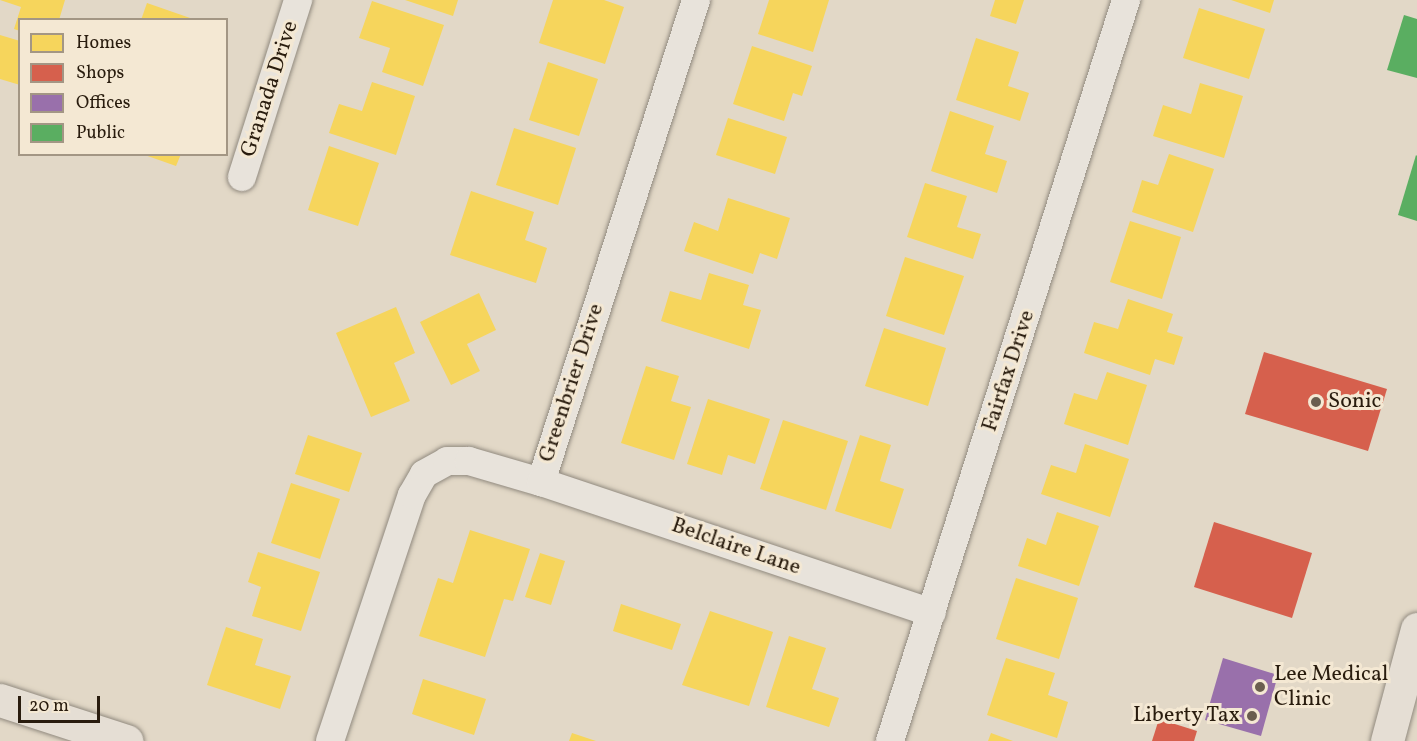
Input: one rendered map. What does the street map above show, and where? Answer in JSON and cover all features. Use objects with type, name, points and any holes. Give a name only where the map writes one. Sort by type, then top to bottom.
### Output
[{"type":"main road","points":[[1387,741],[1417,629]]},
{"type":"main road","points":[[0,700],[126,741]]},
{"type":"street","name":"Granada Drive","points":[[242,177],[298,0]]},
{"type":"street","name":"Greenbrier Drive","points":[[330,741],[412,495],[424,474],[447,460],[469,461],[541,482],[696,0]]},
{"type":"street","name":"Fairfax Drive","points":[[890,741],[1126,0]]},
{"type":"street","name":"Belclaire Lane","points":[[541,482],[932,613]]},
{"type":"building: Homes","points":[[0,0],[65,0],[60,18],[18,18],[18,30],[14,29],[21,7]]},
{"type":"building: Homes","points":[[405,0],[458,0],[453,16]]},
{"type":"building: Homes","points":[[553,0],[604,0],[624,7],[605,64],[539,43]]},
{"type":"building: Homes","points":[[769,0],[829,0],[813,52],[758,34]]},
{"type":"building: Homes","points":[[995,0],[1024,0],[1016,24],[990,16]]},
{"type":"building: Homes","points":[[1231,0],[1274,0],[1270,13]]},
{"type":"building: Homes","points":[[372,1],[444,25],[423,86],[382,72],[390,48],[359,38]]},
{"type":"building: Homes","points":[[147,3],[190,18],[142,18]]},
{"type":"building: Homes","points":[[1199,8],[1265,29],[1249,79],[1183,58]]},
{"type":"building: Homes","points":[[0,35],[18,40],[18,84],[0,79]]},
{"type":"building: Homes","points":[[976,38],[1019,52],[1008,86],[1029,93],[1020,121],[956,100]]},
{"type":"building: Homes","points":[[752,46],[812,66],[802,96],[793,93],[784,121],[733,104]]},
{"type":"building: Homes","points":[[548,62],[598,79],[579,136],[529,120]]},
{"type":"building: Homes","points":[[372,82],[415,96],[396,155],[329,133],[339,104],[362,111]]},
{"type":"building: Homes","points":[[1200,83],[1243,96],[1224,158],[1153,136],[1163,105],[1191,114]]},
{"type":"building: Homes","points":[[950,111],[994,126],[985,154],[1007,161],[997,193],[931,171]]},
{"type":"building: Homes","points":[[728,118],[787,137],[775,174],[716,155]]},
{"type":"building: Homes","points":[[514,128],[576,148],[558,205],[496,185]]},
{"type":"building: Homes","points":[[329,146],[379,163],[358,226],[308,210]]},
{"type":"building: Homes","points":[[1169,154],[1214,169],[1193,232],[1132,212],[1142,180],[1158,185]]},
{"type":"building: Homes","points":[[148,156],[180,156],[176,166]]},
{"type":"building: Homes","points":[[925,183],[967,196],[957,227],[981,234],[973,259],[907,237]]},
{"type":"building: Homes","points":[[471,191],[534,212],[525,240],[547,248],[536,283],[450,255]]},
{"type":"building: Homes","points":[[728,198],[790,218],[777,259],[760,253],[753,274],[684,251],[694,222],[718,231]]},
{"type":"building: Homes","points":[[1130,221],[1181,237],[1162,299],[1110,282]]},
{"type":"building: Homes","points":[[905,257],[964,276],[944,335],[886,316]]},
{"type":"building: Homes","points":[[709,273],[749,285],[743,305],[761,310],[749,349],[661,321],[670,291],[701,300]]},
{"type":"building: Homes","points":[[479,293],[496,330],[467,344],[480,371],[451,385],[420,322]]},
{"type":"building: Homes","points":[[1128,299],[1173,314],[1167,332],[1183,337],[1174,365],[1155,359],[1150,375],[1084,353],[1094,322],[1118,329]]},
{"type":"building: Homes","points":[[396,307],[415,353],[394,363],[410,401],[371,417],[336,333]]},
{"type":"building: Homes","points":[[884,328],[946,348],[928,406],[865,386]]},
{"type":"building: Homes","points":[[646,366],[679,376],[671,401],[691,407],[674,460],[621,443]]},
{"type":"building: Homes","points":[[1107,372],[1147,385],[1128,445],[1064,424],[1074,393],[1097,400]]},
{"type":"building: Homes","points":[[708,399],[770,419],[755,464],[728,455],[722,475],[687,464]]},
{"type":"building: Homes","points":[[783,420],[848,441],[826,510],[760,489]]},
{"type":"building: Homes","points":[[308,435],[362,453],[349,492],[295,474]]},
{"type":"building: Homes","points":[[860,435],[891,445],[880,481],[904,489],[891,529],[835,511]]},
{"type":"building: Homes","points":[[1085,444],[1129,459],[1110,517],[1041,494],[1051,465],[1076,473]]},
{"type":"building: Homes","points":[[291,483],[340,499],[320,559],[271,543]]},
{"type":"building: Homes","points":[[1057,512],[1099,526],[1079,586],[1018,566],[1027,538],[1046,545]]},
{"type":"building: Homes","points":[[470,530],[530,549],[513,601],[504,599],[485,657],[419,636],[438,578],[453,583]]},
{"type":"building: Homes","points":[[258,552],[320,572],[301,631],[252,616],[261,587],[248,582]]},
{"type":"building: Homes","points":[[540,553],[565,561],[551,605],[525,597]]},
{"type":"building: Homes","points":[[1016,578],[1078,598],[1059,659],[996,639]]},
{"type":"building: Homes","points":[[621,604],[681,624],[672,650],[613,631]]},
{"type":"building: Homes","points":[[710,611],[773,632],[749,706],[682,685]]},
{"type":"building: Homes","points":[[226,627],[263,639],[255,665],[291,676],[280,709],[207,685]]},
{"type":"building: Homes","points":[[789,636],[826,648],[812,689],[839,698],[829,727],[766,707]]},
{"type":"building: Homes","points":[[1006,658],[1055,673],[1048,695],[1068,702],[1057,738],[987,715]]},
{"type":"building: Homes","points":[[423,679],[486,699],[474,735],[412,714]]},
{"type":"building: Homes","points":[[572,733],[596,741],[569,741]]},
{"type":"building: Homes","points":[[991,733],[1013,741],[988,741]]},
{"type":"building: Shops","name":"Sonic","points":[[1264,352],[1387,389],[1368,451],[1245,414]]},
{"type":"building: Shops","points":[[1214,522],[1312,553],[1292,618],[1194,587]]},
{"type":"building: Shops","points":[[1159,719],[1197,731],[1194,741],[1152,741]]},
{"type":"building: Offices","points":[[1223,658],[1278,675],[1261,736],[1205,720]]},
{"type":"building: Public","points":[[1404,15],[1417,19],[1417,78],[1387,70]]},
{"type":"building: Public","points":[[1417,156],[1417,221],[1398,215]]},
{"type":"place","name":"Sonic","points":[[1316,402]]},
{"type":"place","name":"Lee Medical Clinic","points":[[1260,687]]},
{"type":"place","name":"Liberty Tax","points":[[1252,716]]}]
